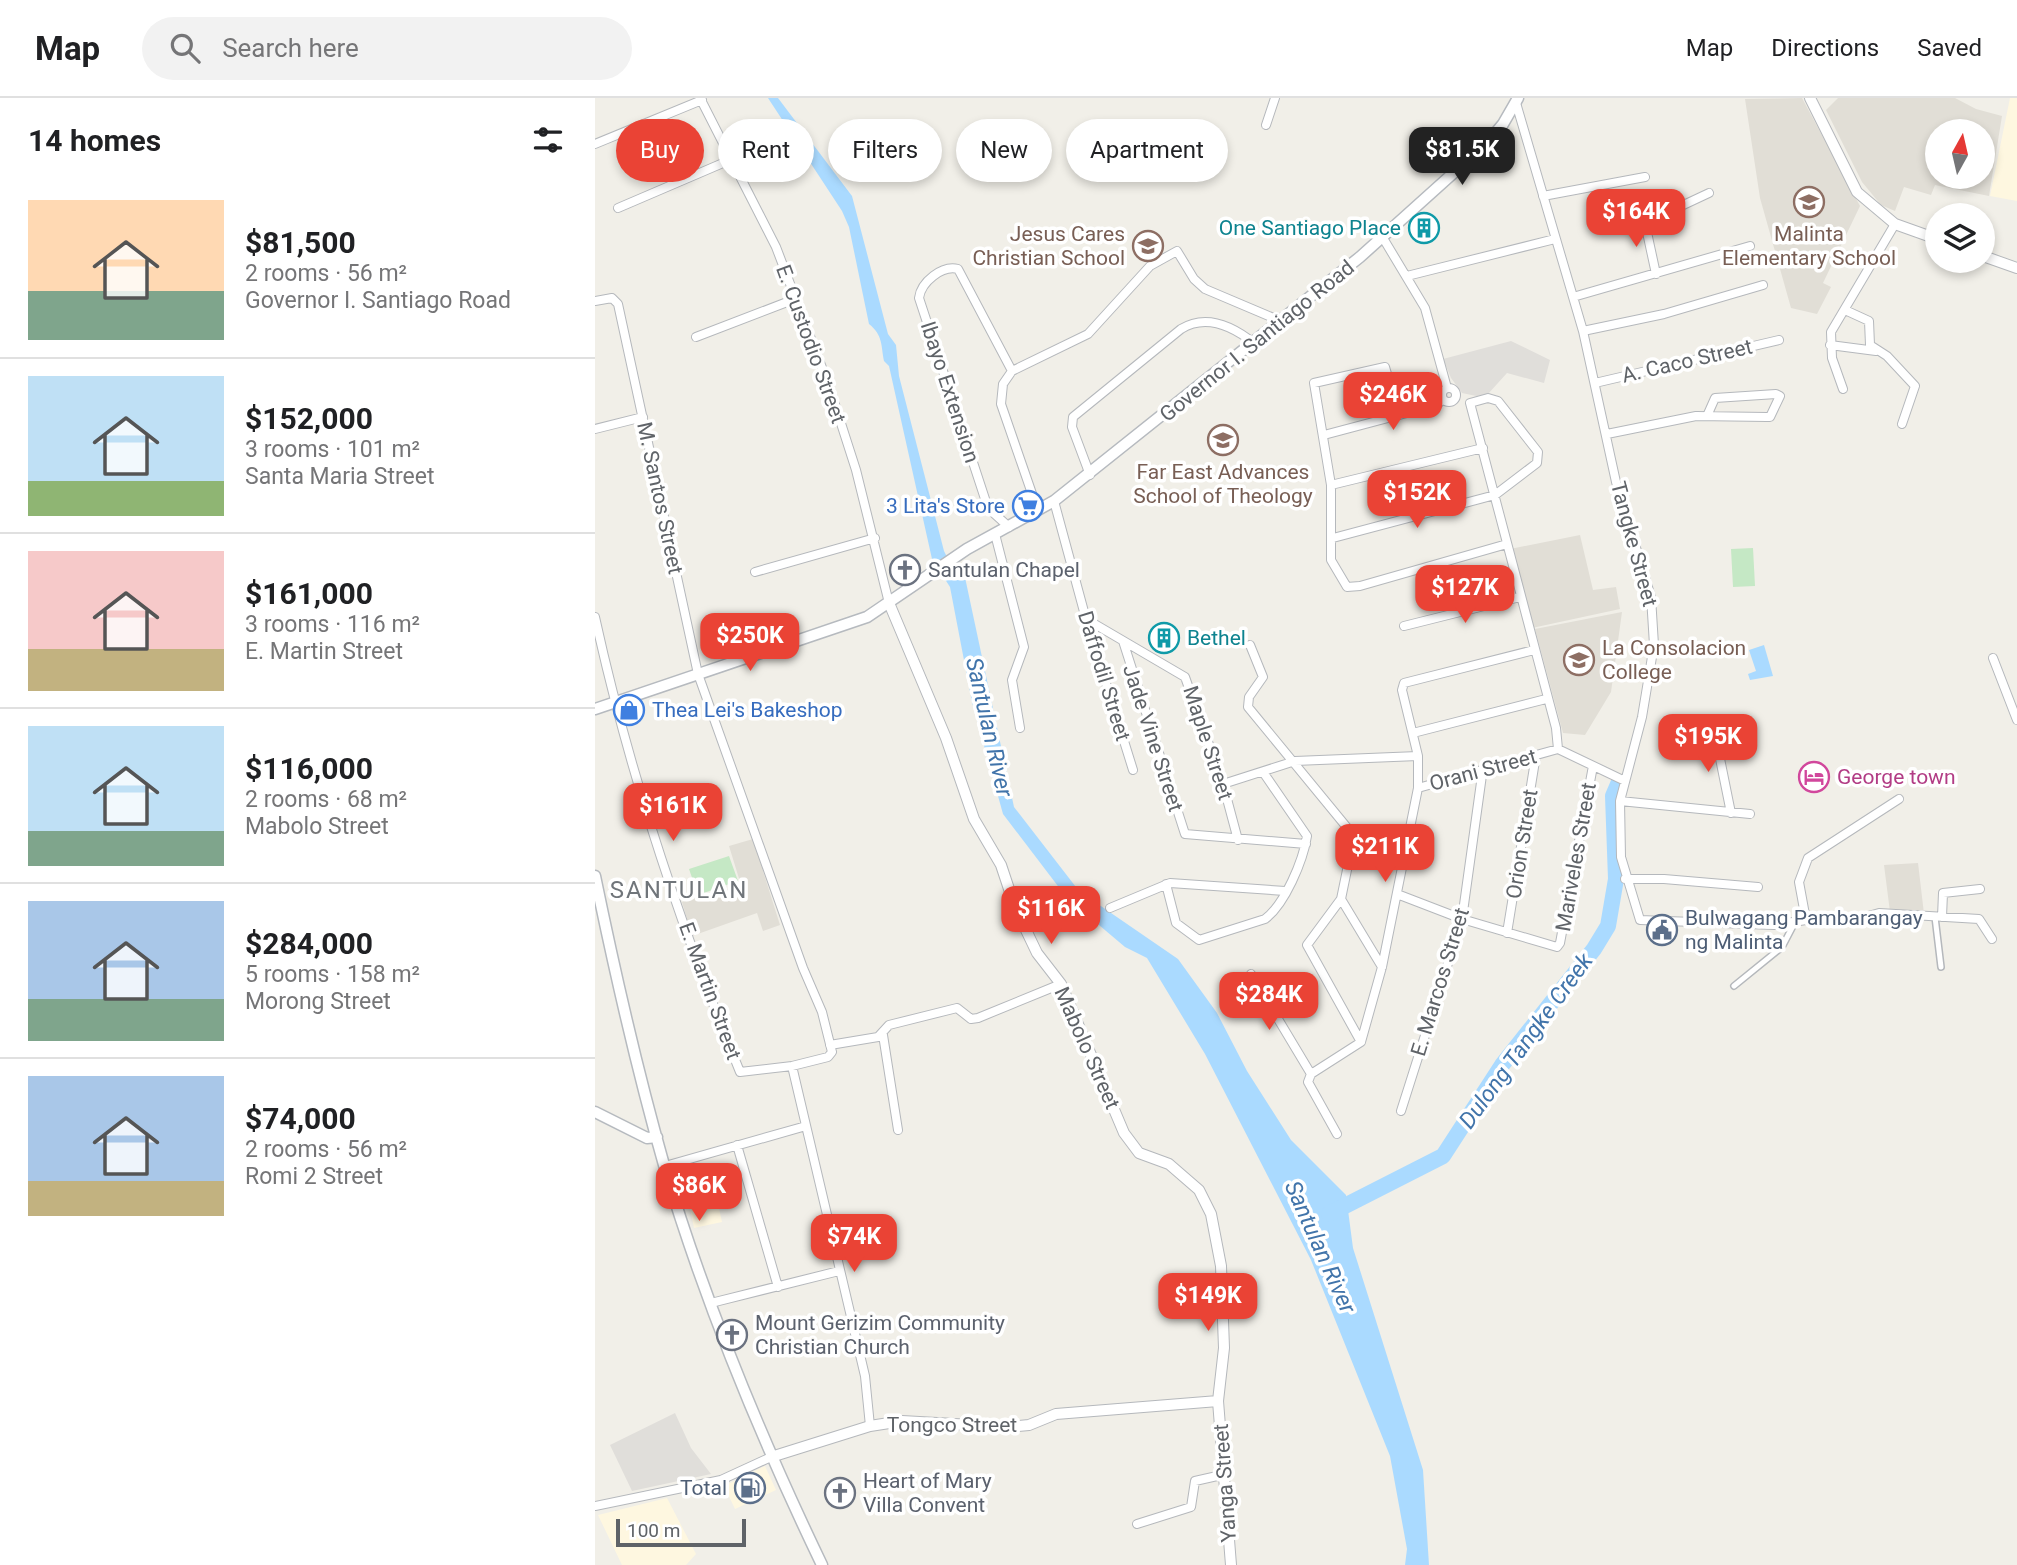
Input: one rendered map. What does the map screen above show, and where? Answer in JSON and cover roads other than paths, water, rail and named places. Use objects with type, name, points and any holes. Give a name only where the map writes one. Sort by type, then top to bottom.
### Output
[{"type":"main road","name":"Governor I. Santiago Road","points":[[595,709],[867,617],[967,549],[1038,512],[1090,475],[1255,344],[1383,238],[1489,141],[1517,100]]},
{"type":"main road","points":[[595,876],[618,984],[665,1167],[711,1303],[771,1457],[822,1565]]},
{"type":"main road","points":[[595,1112],[647,1138],[657,1137]]},
{"type":"street","points":[[1266,125],[1275,98]]},
{"type":"street","points":[[1810,98],[1857,192],[1895,224],[1925,235]]},
{"type":"street","points":[[595,144],[701,99]]},
{"type":"street","name":"E. Custodio Street","points":[[701,99],[718,135]]},
{"type":"street","name":"Tangke Street","points":[[1517,100],[1583,331],[1616,482],[1650,597],[1654,625],[1642,717],[1620,801],[1621,857],[1625,879],[1640,920],[1794,924],[1806,920],[1851,921],[1879,913],[1979,919],[1992,939]]},
{"type":"street","points":[[618,208],[718,165]]},
{"type":"street","points":[[1543,196],[1645,177]]},
{"type":"street","name":"E. Custodio Street","points":[[742,182],[776,247],[829,386],[875,538],[890,603]]},
{"type":"street","points":[[1656,274],[1645,223],[1709,193]]},
{"type":"street","points":[[1843,389],[1830,345],[1831,332],[1895,224]]},
{"type":"street","points":[[1383,238],[1425,308],[1447,388]]},
{"type":"street","points":[[1406,276],[1555,239]]},
{"type":"street","points":[[1573,297],[1749,246]]},
{"type":"street","points":[[1038,512],[1001,404],[1003,384],[1012,371],[1076,343],[1088,334],[1150,266],[1177,251],[1194,279],[1205,289],[1283,321]]},
{"type":"street","points":[[1995,260],[2017,268]]},
{"type":"street","name":"Ibayo Extension","points":[[1009,527],[988,508],[919,298],[922,287],[943,270],[955,267],[1012,371]]},
{"type":"street","points":[[1583,331],[1664,314],[1763,285]]},
{"type":"street","points":[[696,337],[795,299]]},
{"type":"street","name":"M. Santos Street","points":[[595,301],[614,300],[643,417],[698,674],[803,968],[822,1012],[830,1045]]},
{"type":"street","points":[[1845,310],[1869,321],[1870,345],[1876,351]]},
{"type":"street","points":[[1090,475],[1072,427],[1073,417],[1181,329],[1193,323],[1214,322],[1241,333],[1255,344]]},
{"type":"street","name":"A. Caco Street","points":[[1595,383],[1779,340]]},
{"type":"street","points":[[1830,345],[1876,351],[1887,356],[1915,386],[1902,424]]},
{"type":"street","points":[[1399,415],[1385,367],[1318,380],[1313,388],[1324,435],[1331,485],[1331,560],[1347,587],[1360,586],[1507,544]]},
{"type":"street","points":[[1447,388],[1454,391],[1455,397]]},
{"type":"street","points":[[1443,399],[1442,393],[1447,388]]},
{"type":"street","points":[[1607,434],[1707,416],[1767,417],[1779,401],[1778,394],[1715,398],[1707,416]]},
{"type":"street","points":[[1443,399],[1450,402],[1455,397]]},
{"type":"street","points":[[1333,538],[1495,495],[1537,463],[1538,452],[1498,401],[1488,398],[1470,402],[1455,397]]},
{"type":"street","points":[[1324,435],[1437,405],[1443,399]]},
{"type":"street","points":[[1470,402],[1558,749]]},
{"type":"street","points":[[595,429],[643,417]]},
{"type":"street","points":[[1331,485],[1483,449]]},
{"type":"street","name":"Daffodil Street","points":[[1054,501],[1086,620],[1133,770]]},
{"type":"street","points":[[995,534],[1024,647],[1012,680],[1020,728]]},
{"type":"street","points":[[755,572],[875,538]]},
{"type":"street","points":[[1404,626],[1520,597]]},
{"type":"street","name":"Mabolo Street","points":[[890,603],[947,737],[974,819],[1001,865],[1015,907],[1037,953],[1061,984],[1124,1133],[1139,1153],[1169,1164],[1199,1190],[1211,1214],[1221,1266],[1224,1349],[1218,1401]]},
{"type":"street","name":"E. Martin Street","points":[[595,617],[614,702],[695,954],[740,1072],[792,1066]]},
{"type":"street","name":"Maple Street","points":[[1086,620],[1185,677],[1223,784],[1238,840]]},
{"type":"street","name":"Jade Vine Street","points":[[1123,641],[1185,834],[1238,840]]},
{"type":"street","points":[[1250,645],[1263,677],[1248,697],[1248,707],[1354,836],[1341,899],[1307,945],[1361,1042]]},
{"type":"street","points":[[1337,1134],[1308,1082],[1311,1074],[1361,1042],[1382,967],[1418,788],[1418,756],[1402,690],[1404,683],[1534,650]]},
{"type":"street","points":[[1993,658],[2017,720]]},
{"type":"street","points":[[1413,733],[1546,699]]},
{"type":"street","points":[[1714,729],[1731,813]]},
{"type":"street","name":"Orani Street","points":[[1418,788],[1558,749],[1625,781]]},
{"type":"street","name":"Orion Street","points":[[1507,933],[1536,755]]},
{"type":"street","points":[[1223,784],[1295,761],[1418,756]]},
{"type":"street","name":"Mariveles Street","points":[[1398,894],[1462,919],[1551,947],[1560,943],[1593,766]]},
{"type":"street","name":"E. Marcos Street","points":[[1401,1111],[1462,919],[1483,768]]},
{"type":"street","points":[[1166,884],[1176,923],[1199,940],[1265,919],[1285,891],[1306,844],[1305,829],[1262,772]]},
{"type":"street","points":[[1806,920],[1799,882],[1808,858],[1899,800]]},
{"type":"street","points":[[1620,801],[1750,814]]},
{"type":"street","points":[[1238,840],[1306,844]]},
{"type":"street","points":[[1625,879],[1664,879],[1758,887]]},
{"type":"street","points":[[1110,908],[1166,884],[1285,891]]},
{"type":"street","points":[[1941,967],[1938,917],[1943,893],[1980,889]]},
{"type":"street","points":[[1341,899],[1382,967]]},
{"type":"street","points":[[1734,986],[1782,947],[1794,924]]},
{"type":"street","points":[[1251,974],[1311,1074]]},
{"type":"street","points":[[898,1130],[883,1035],[889,1025],[957,1008],[971,1019],[978,1018],[1061,984]]},
{"type":"street","points":[[870,1426],[865,1376],[838,1271],[792,1066],[828,1057],[832,1052],[830,1045],[883,1035]]},
{"type":"street","points":[[665,1167],[806,1126]]},
{"type":"street","points":[[737,1145],[778,1287]]},
{"type":"street","points":[[711,1303],[838,1271]]},
{"type":"street","name":"Tongco Street","points":[[771,1457],[870,1426],[902,1421],[1007,1427],[1029,1424],[1056,1414],[1218,1401]]},
{"type":"street","name":"Yanga Street","points":[[1218,1401],[1226,1475],[1231,1565]]},
{"type":"street","points":[[595,1506],[721,1480],[771,1457]]},
{"type":"street","points":[[1137,1524],[1191,1507],[1195,1481],[1226,1475]]},
{"type":"water","points":[[768,98],[778,98],[794,119],[782,119]]},
{"type":"water","name":"Santulan River","points":[[814,146],[828,164],[828,182],[841,182],[852,196],[888,334],[896,345],[899,376],[944,551],[952,567],[959,571],[963,568],[1014,807],[1079,891],[1178,959],[1217,1013],[1247,1071],[1291,1140],[1346,1195],[1353,1248],[1423,1470],[1429,1565],[1405,1565],[1407,1549],[1390,1456],[1311,1260],[1205,1054],[1147,958],[1125,947],[1067,898],[1003,814],[972,702],[950,587],[932,559],[889,366],[884,361],[879,337],[869,324],[849,227],[842,211],[814,168]]},
{"type":"water","points":[[1764,645],[1773,676],[1750,680],[1748,674],[1756,671],[1749,650]]},
{"type":"waterway","name":"Dulong Tangke Creek","points":[[1329,1214],[1443,1156],[1502,1065],[1594,949],[1608,926],[1616,879],[1613,796],[1619,782]]},
{"type":"place","name":"Malinta Elementary School","points":[[1809,202]]},
{"type":"place","name":"One Santiago Place","points":[[1424,228]]},
{"type":"place","name":"Jesus Cares Christian School","points":[[1148,246]]},
{"type":"place","name":"Far East Advances School of Theology","points":[[1223,440]]},
{"type":"place","name":"3 Lita's Store","points":[[1028,506]]},
{"type":"place","name":"Santulan Chapel","points":[[905,570]]},
{"type":"place","name":"Bethel","points":[[1164,638]]},
{"type":"place","name":"La Consolacion College","points":[[1579,660]]},
{"type":"place","name":"Thea Lei's Bakeshop","points":[[629,710]]},
{"type":"place","name":"George town","points":[[1814,777]]},
{"type":"place","name":"Bulwagang Pambarangay ng Malinta","points":[[1662,930]]},
{"type":"place","name":"Mount Gerizim Community Christian Church","points":[[732,1335]]},
{"type":"place","name":"Total","points":[[750,1488]]},
{"type":"place","name":"Heart of Mary Villa Convent","points":[[840,1493]]},
{"type":"district","name":"SANTULAN","points":[[679,890]]}]
